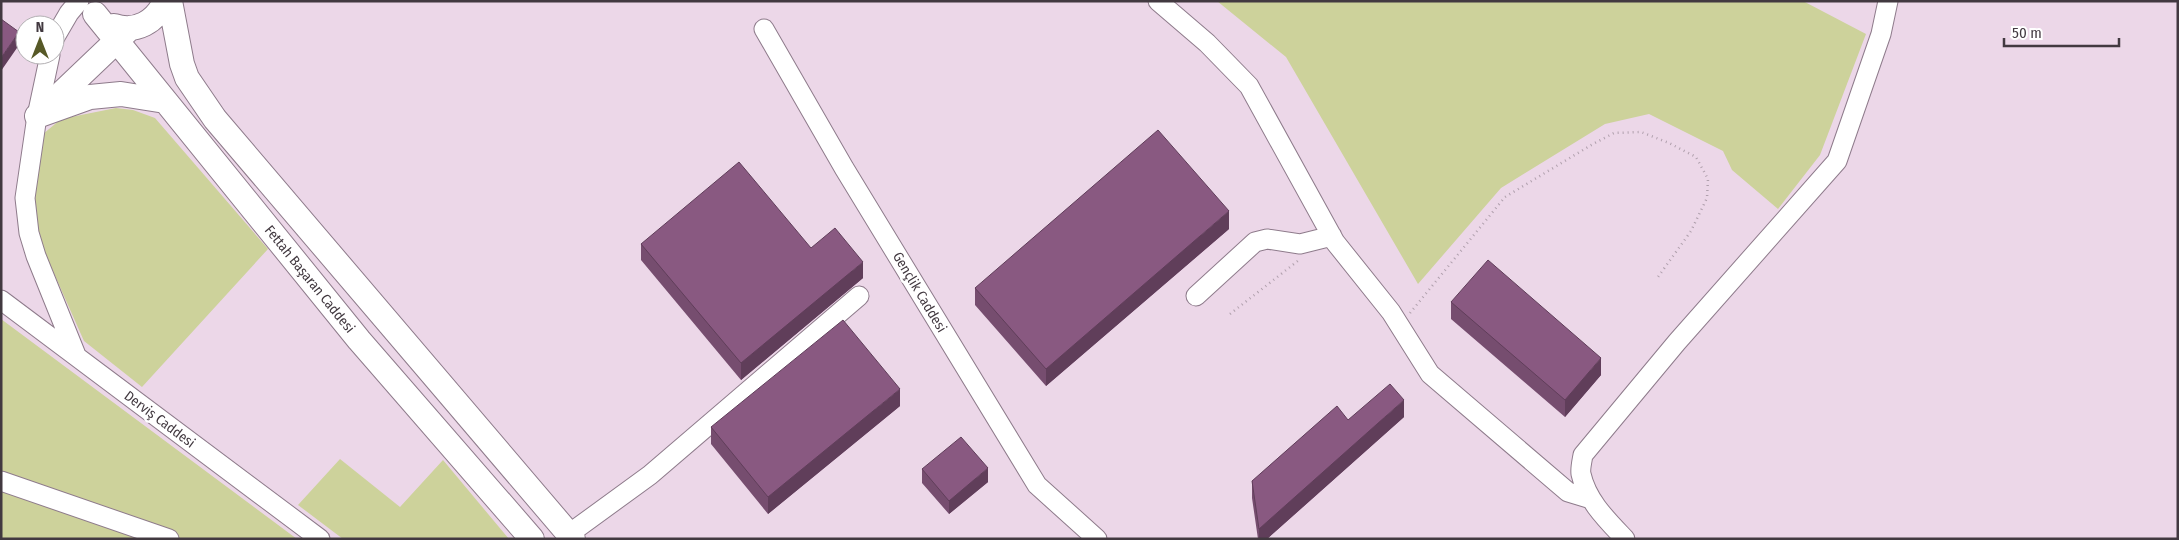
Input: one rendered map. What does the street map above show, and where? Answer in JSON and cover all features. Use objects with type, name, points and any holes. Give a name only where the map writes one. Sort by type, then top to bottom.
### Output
[{"type":"main road","points":[[37,116],[123,34],[153,19],[162,9],[165,1]]},
{"type":"main road","points":[[170,1],[182,64],[187,78],[215,119],[571,536]]},
{"type":"main road","points":[[87,5],[104,22],[116,27],[123,34]]},
{"type":"main road","name":"Fettah Başaran Caddesi","points":[[123,34],[165,101],[359,340],[532,539]]},
{"type":"main road","points":[[37,116],[90,97],[121,94],[165,101]]},
{"type":"street","points":[[1158,1],[1207,43],[1249,86],[1332,236],[1400,326],[1430,374],[1568,492],[1591,498]]},
{"type":"street","points":[[1625,539],[1604,518],[1591,498],[1581,473],[1583,455],[1677,342],[1837,161],[1881,34],[1888,1]]},
{"type":"street","points":[[65,20],[69,13],[87,5]]},
{"type":"street","name":"Gençlik Caddesi","points":[[764,29],[844,168],[1037,484],[1097,539]]},
{"type":"street","points":[[48,65],[37,116],[25,198],[29,233],[36,256],[76,356]]},
{"type":"street","points":[[1196,296],[1255,242],[1267,239],[1300,244],[1332,236]]},
{"type":"street","points":[[571,536],[650,475],[859,296]]},
{"type":"street","name":"Derviş Caddesi","points":[[1,300],[320,539]]},
{"type":"street","points":[[1,482],[169,539]]},
{"type":"path","points":[[1400,326],[1505,197],[1614,133],[1641,132],[1669,143],[1696,157],[1708,179],[1707,198],[1691,231],[1658,277]]},
{"type":"path","points":[[1230,314],[1304,257]]},
{"type":"green space","points":[[1217,1],[1803,1],[1866,34],[1820,155],[1778,209],[1732,170],[1723,151],[1649,114],[1605,124],[1501,188],[1418,284],[1286,57]]},
{"type":"green space","points":[[116,108],[133,110],[155,118],[268,249],[142,387],[84,341],[44,251],[32,204],[43,134],[61,119]]},
{"type":"green space","points":[[1,319],[297,539],[1,539]]},
{"type":"green space","points":[[340,459],[400,507],[443,460],[509,539],[343,539],[298,505]]},
{"type":"building","points":[[1,19],[15,29],[15,38],[1,58]]},
{"type":"building","points":[[1158,130],[1229,211],[1046,369],[975,288]]},
{"type":"building","points":[[739,162],[811,248],[835,228],[863,262],[741,363],[641,244]]},
{"type":"building","points":[[1488,260],[1601,358],[1565,400],[1451,302]]},
{"type":"building","points":[[843,320],[900,389],[768,497],[711,427]]},
{"type":"building","points":[[1390,384],[1404,400],[1259,529],[1252,481],[1337,406],[1348,420]]},
{"type":"building","points":[[961,437],[988,468],[949,501],[922,469]]}]
